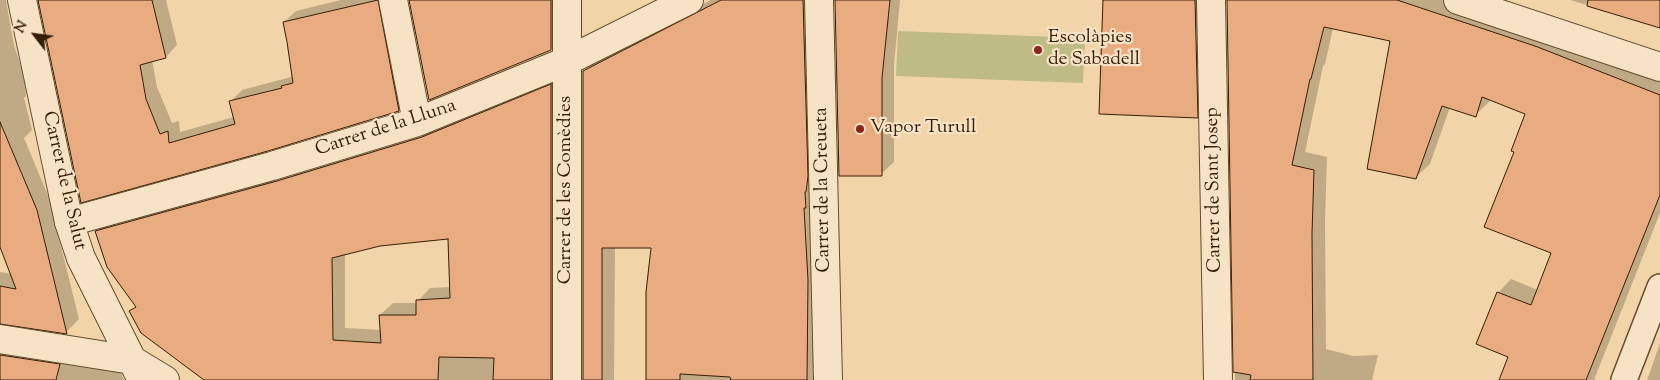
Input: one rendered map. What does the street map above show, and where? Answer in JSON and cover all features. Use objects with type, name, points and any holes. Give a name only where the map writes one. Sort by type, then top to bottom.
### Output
[{"type":"street","name":"Carrer de la Salut","points":[[22,0],[69,222],[81,258],[137,370]]},
{"type":"street","points":[[393,0],[417,122]]},
{"type":"street","name":"Carrer de les Comèdies","points":[[567,380],[568,0]]},
{"type":"street","name":"Carrer de la Lluna","points":[[69,222],[272,166],[417,122],[567,61],[690,0]]},
{"type":"street","name":"Carrer de la Creueta","points":[[819,0],[828,380]]},
{"type":"street","name":"Carrer de Sant Josep","points":[[1211,0],[1218,380]]},
{"type":"street","points":[[1458,0],[1660,67]]},
{"type":"street","points":[[1624,380],[1660,287]]},
{"type":"street","points":[[0,339],[137,370],[165,380]]},
{"type":"shaded area","points":[[898,31],[1085,38],[1083,83],[896,76]]},
{"type":"building","points":[[38,0],[152,0],[166,58],[140,65],[146,99],[160,134],[168,131],[169,143],[235,124],[229,101],[282,88],[281,86],[293,83],[283,22],[378,0],[399,111],[268,151],[81,203]]},
{"type":"building","points":[[409,0],[551,0],[551,50],[429,100]]},
{"type":"building","points":[[721,0],[803,0],[808,176],[805,192],[806,208],[804,208],[808,280],[807,380],[731,380],[730,377],[680,374],[680,380],[646,380],[646,292],[651,248],[602,248],[602,380],[583,380],[583,71]]},
{"type":"building","points":[[835,0],[890,0],[882,78],[882,176],[839,176]]},
{"type":"building","points":[[1103,0],[1195,0],[1198,118],[1099,114]]},
{"type":"building","points":[[1227,0],[1397,0],[1535,46],[1660,95],[1660,195],[1586,380],[1499,380],[1508,357],[1476,344],[1497,292],[1531,305],[1551,253],[1484,227],[1514,152],[1511,151],[1525,114],[1482,97],[1476,117],[1442,106],[1416,179],[1367,169],[1390,41],[1324,27],[1310,79],[1292,165],[1314,170],[1312,234],[1313,380],[1250,380],[1251,375],[1233,372]]},
{"type":"building","points":[[1588,0],[1660,0],[1660,28],[1587,6]]},
{"type":"building","points":[[551,84],[551,380],[493,380],[494,358],[439,357],[438,380],[204,380],[141,333],[129,311],[136,307],[107,267],[95,231],[277,181],[422,137]],"holes":[[[448,239],[450,298],[416,300],[416,315],[379,315],[381,343],[333,340],[332,258],[380,246]]]},
{"type":"building","points":[[0,122],[37,210],[67,334],[0,324],[0,286],[16,289],[0,247]]},
{"type":"building","points":[[0,355],[60,364],[56,380],[0,380]]},
{"type":"place","name":"Escolàpies de Sabadell","points":[[1038,50]]},
{"type":"place","name":"Vapor Turull","points":[[860,129]]}]
